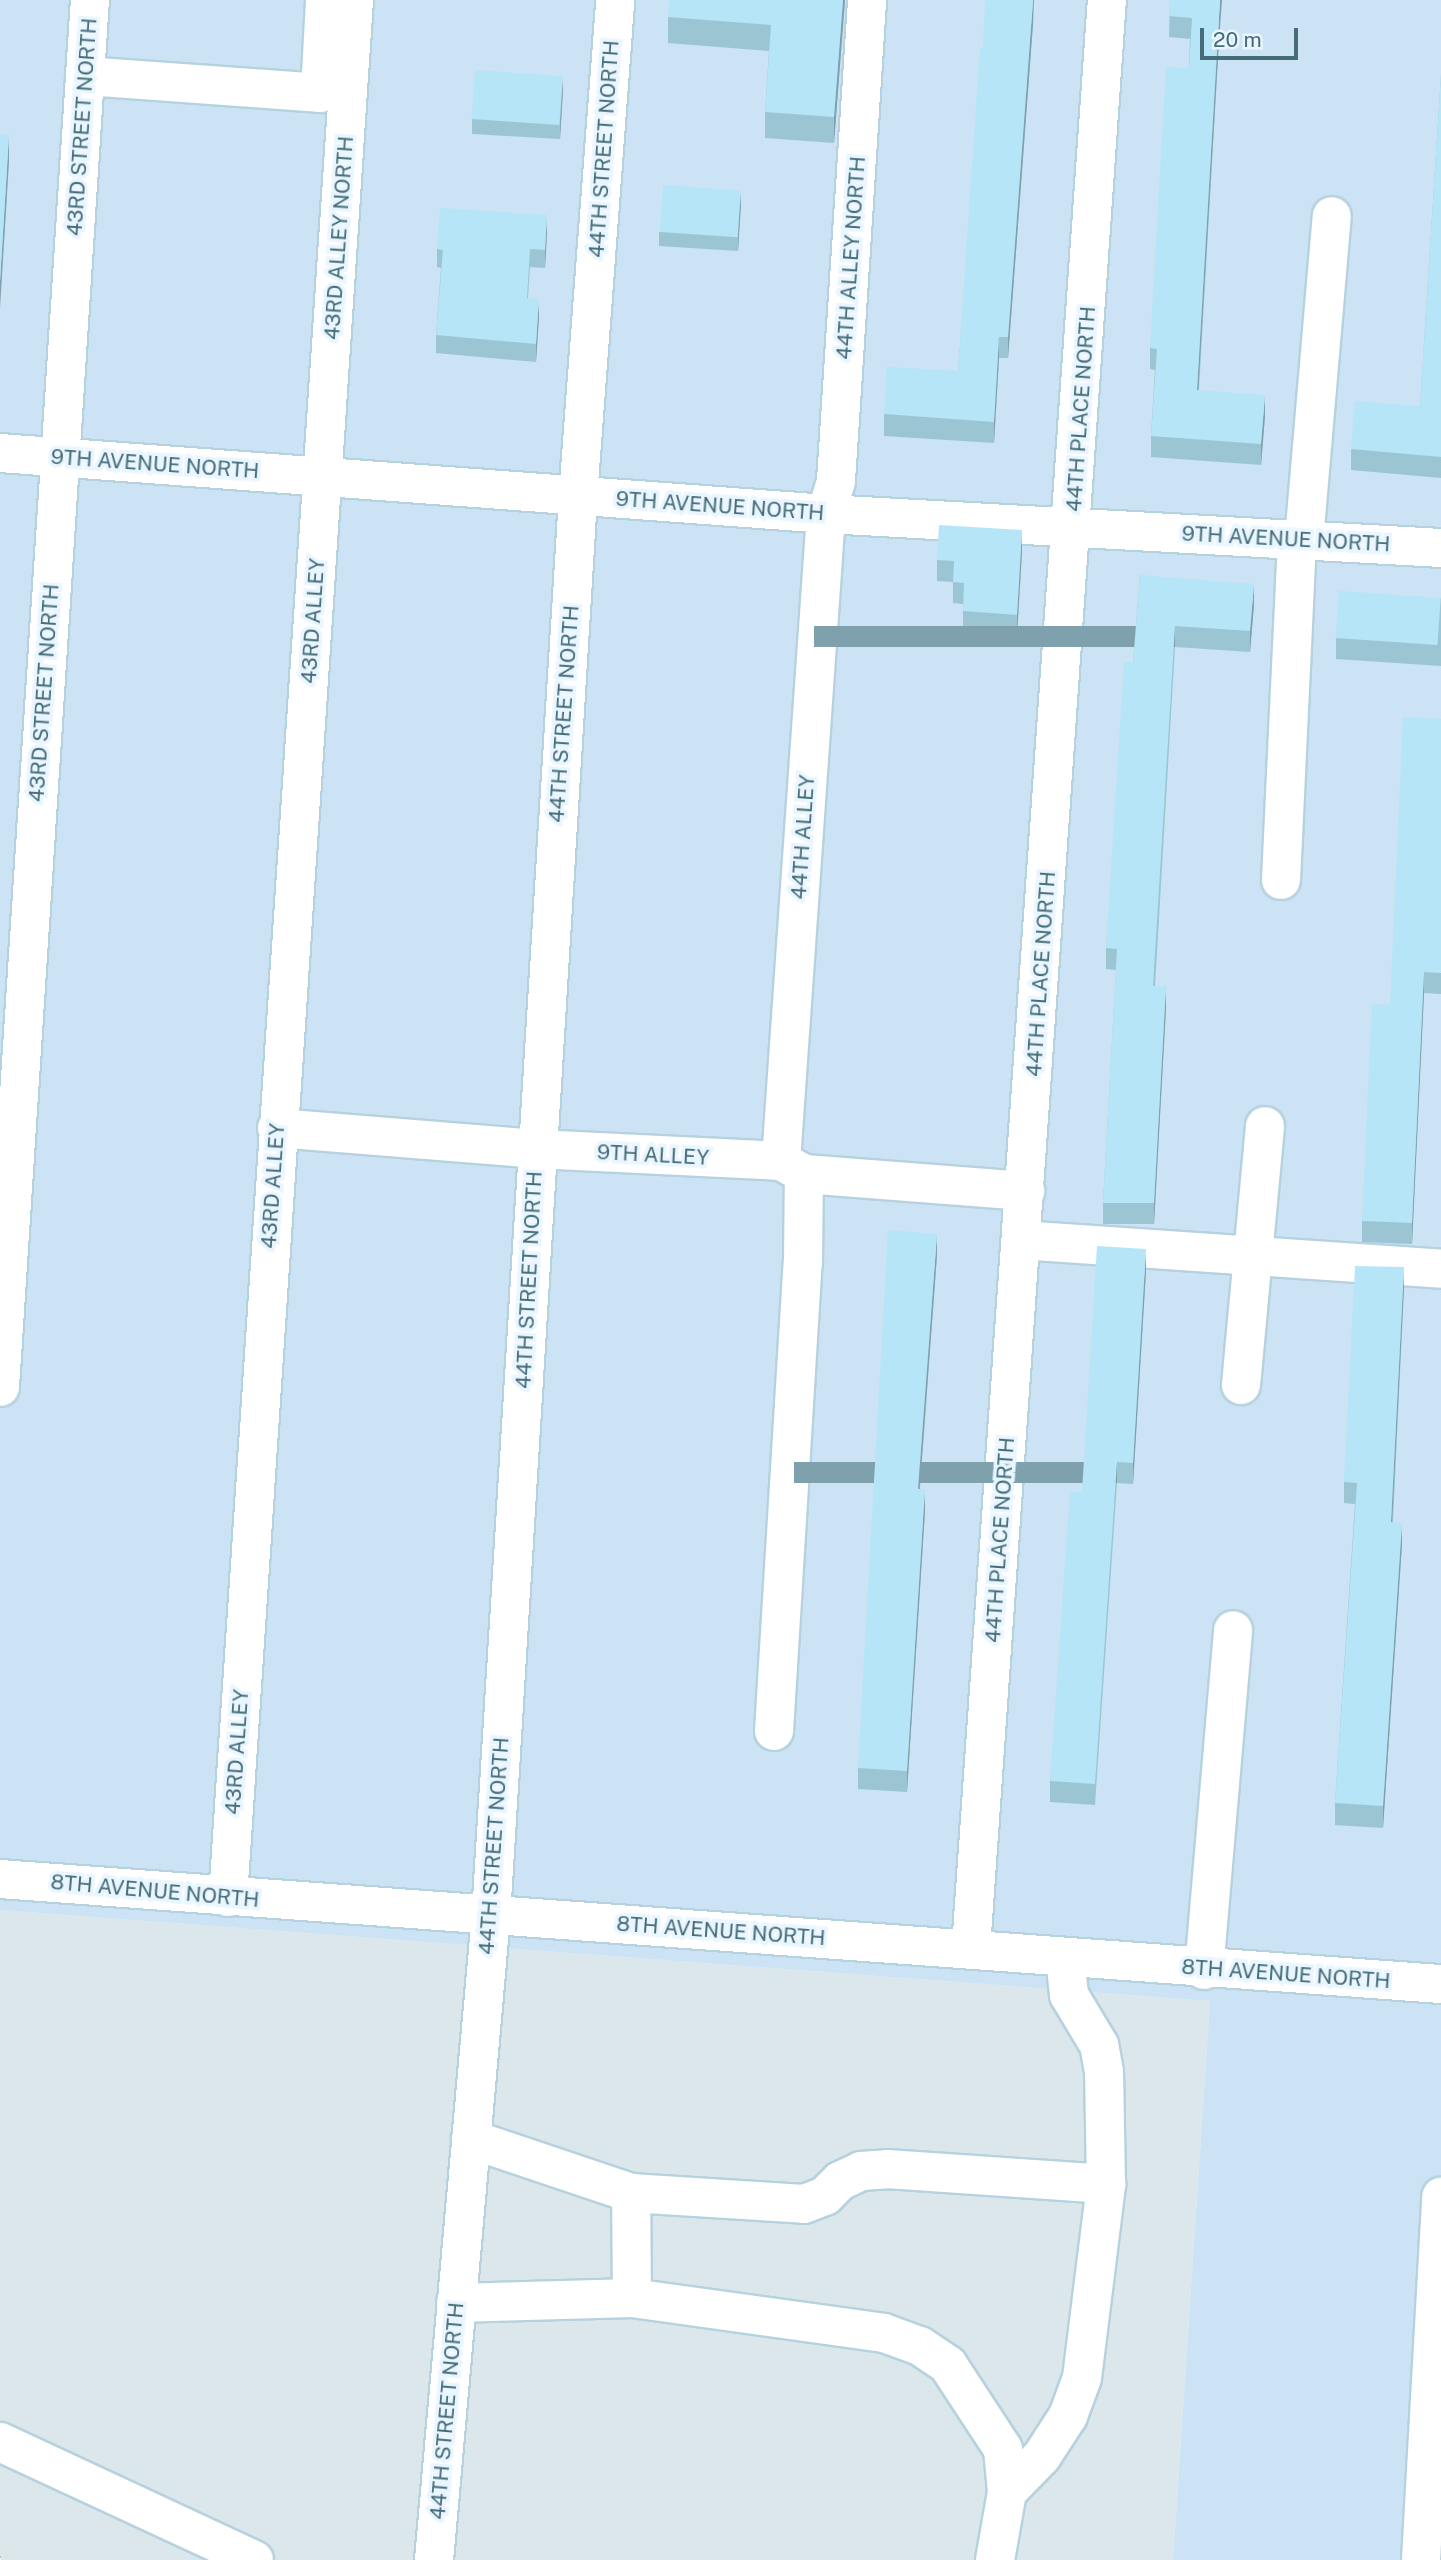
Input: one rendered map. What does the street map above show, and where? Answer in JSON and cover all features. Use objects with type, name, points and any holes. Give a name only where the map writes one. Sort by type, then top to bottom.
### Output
[{"type":"street","name":"43RD STREET NORTH","points":[[0,1387],[90,0]]},
{"type":"street","points":[[85,76],[320,93],[341,0]]},
{"type":"street","name":"43RD ALLEY NORTH","points":[[324,475],[341,0]]},
{"type":"street","name":"44TH STREET NORTH","points":[[434,2560],[491,1916],[578,496],[615,0]]},
{"type":"street","name":"44TH ALLEY NORTH","points":[[825,514],[836,481],[867,0]]},
{"type":"street","name":"44TH PLACE NORTH","points":[[971,1948],[1073,528],[1107,0]]},
{"type":"street","points":[[1281,880],[1301,540],[1332,216]]},
{"type":"street","name":"9TH AVENUE NORTH","points":[[0,453],[825,514],[1441,548]]},
{"type":"street","name":"43RD ALLEY","points":[[228,1897],[277,1128],[324,475]]},
{"type":"street","name":"44TH ALLEY","points":[[774,1731],[803,1263],[793,1167],[825,514]]},
{"type":"street","points":[[1241,1385],[1265,1126]]},
{"type":"street","name":"9TH ALLEY","points":[[277,1128],[793,1167],[1025,1191]]},
{"type":"street","points":[[1021,1240],[1441,1269]]},
{"type":"street","points":[[1204,1970],[1233,1630]]},
{"type":"street","name":"8TH AVENUE NORTH","points":[[0,1878],[491,1916],[971,1948],[1204,1970],[1441,1984]]},
{"type":"street","points":[[1007,2492],[1042,2456],[1068,2416],[1082,2378],[1107,2185],[1099,2045],[1069,1995],[1065,1957]]},
{"type":"street","points":[[471,2139],[631,2193],[804,2204],[825,2196],[840,2181],[861,2171],[887,2169],[1107,2185]]},
{"type":"street","points":[[631,2193],[632,2298]]},
{"type":"street","points":[[1421,2560],[1441,2197]]},
{"type":"street","points":[[456,2303],[632,2298],[843,2324],[920,2346],[948,2365],[1003,2449],[1007,2492],[995,2560]]},
{"type":"street","points":[[0,2442],[254,2560]]},
{"type":"shaded area","points":[[0,0],[1441,0],[1441,2560],[1173,2560],[1210,2001],[0,1910]]},
{"type":"shaded area","points":[[0,1910],[1210,2001],[1173,2560],[0,2560]]},
{"type":"building","points":[[669,0],[843,0],[834,117],[765,112],[771,25],[668,17]]},
{"type":"building","points":[[985,0],[1033,0],[1008,337],[999,337],[994,422],[884,414],[887,367],[958,371]]},
{"type":"building","points":[[1170,0],[1220,0],[1197,390],[1265,395],[1261,444],[1151,436],[1157,349],[1150,348],[1166,67],[1189,68],[1192,18],[1169,16]]},
{"type":"building","points":[[475,70],[563,76],[559,125],[472,119]]},
{"type":"building","points":[[1441,74],[1441,457],[1351,449],[1355,401],[1420,406]]},
{"type":"building","points":[[0,134],[9,135],[0,281]]},
{"type":"building","points":[[663,185],[741,190],[738,237],[660,232]]},
{"type":"building","points":[[440,208],[547,215],[545,250],[530,249],[527,298],[539,299],[536,344],[436,335],[443,250],[437,249]]},
{"type":"building","points":[[939,525],[1022,530],[1017,615],[963,611],[964,583],[953,582],[954,561],[937,560]]},
{"type":"building","points":[[1140,575],[1254,584],[1250,631],[1175,626],[1153,986],[1166,986],[1154,1203],[1103,1203],[1117,949],[1106,948],[1124,662],[1133,662]]},
{"type":"building","points":[[1339,591],[1441,598],[1437,645],[1336,638]]},
{"type":"building","points":[[1403,717],[1441,719],[1441,973],[1424,972],[1412,1223],[1362,1221],[1372,1004],[1390,1005]]},
{"type":"building","points":[[888,1230],[937,1234],[918,1489],[925,1489],[907,1771],[858,1768]]},
{"type":"building","points":[[1097,1246],[1146,1249],[1133,1463],[1117,1462],[1095,1784],[1050,1781],[1070,1491],[1082,1492]]},
{"type":"building","points":[[1355,1266],[1404,1267],[1391,1522],[1402,1523],[1383,1806],[1335,1803],[1357,1483],[1344,1482]]}]
